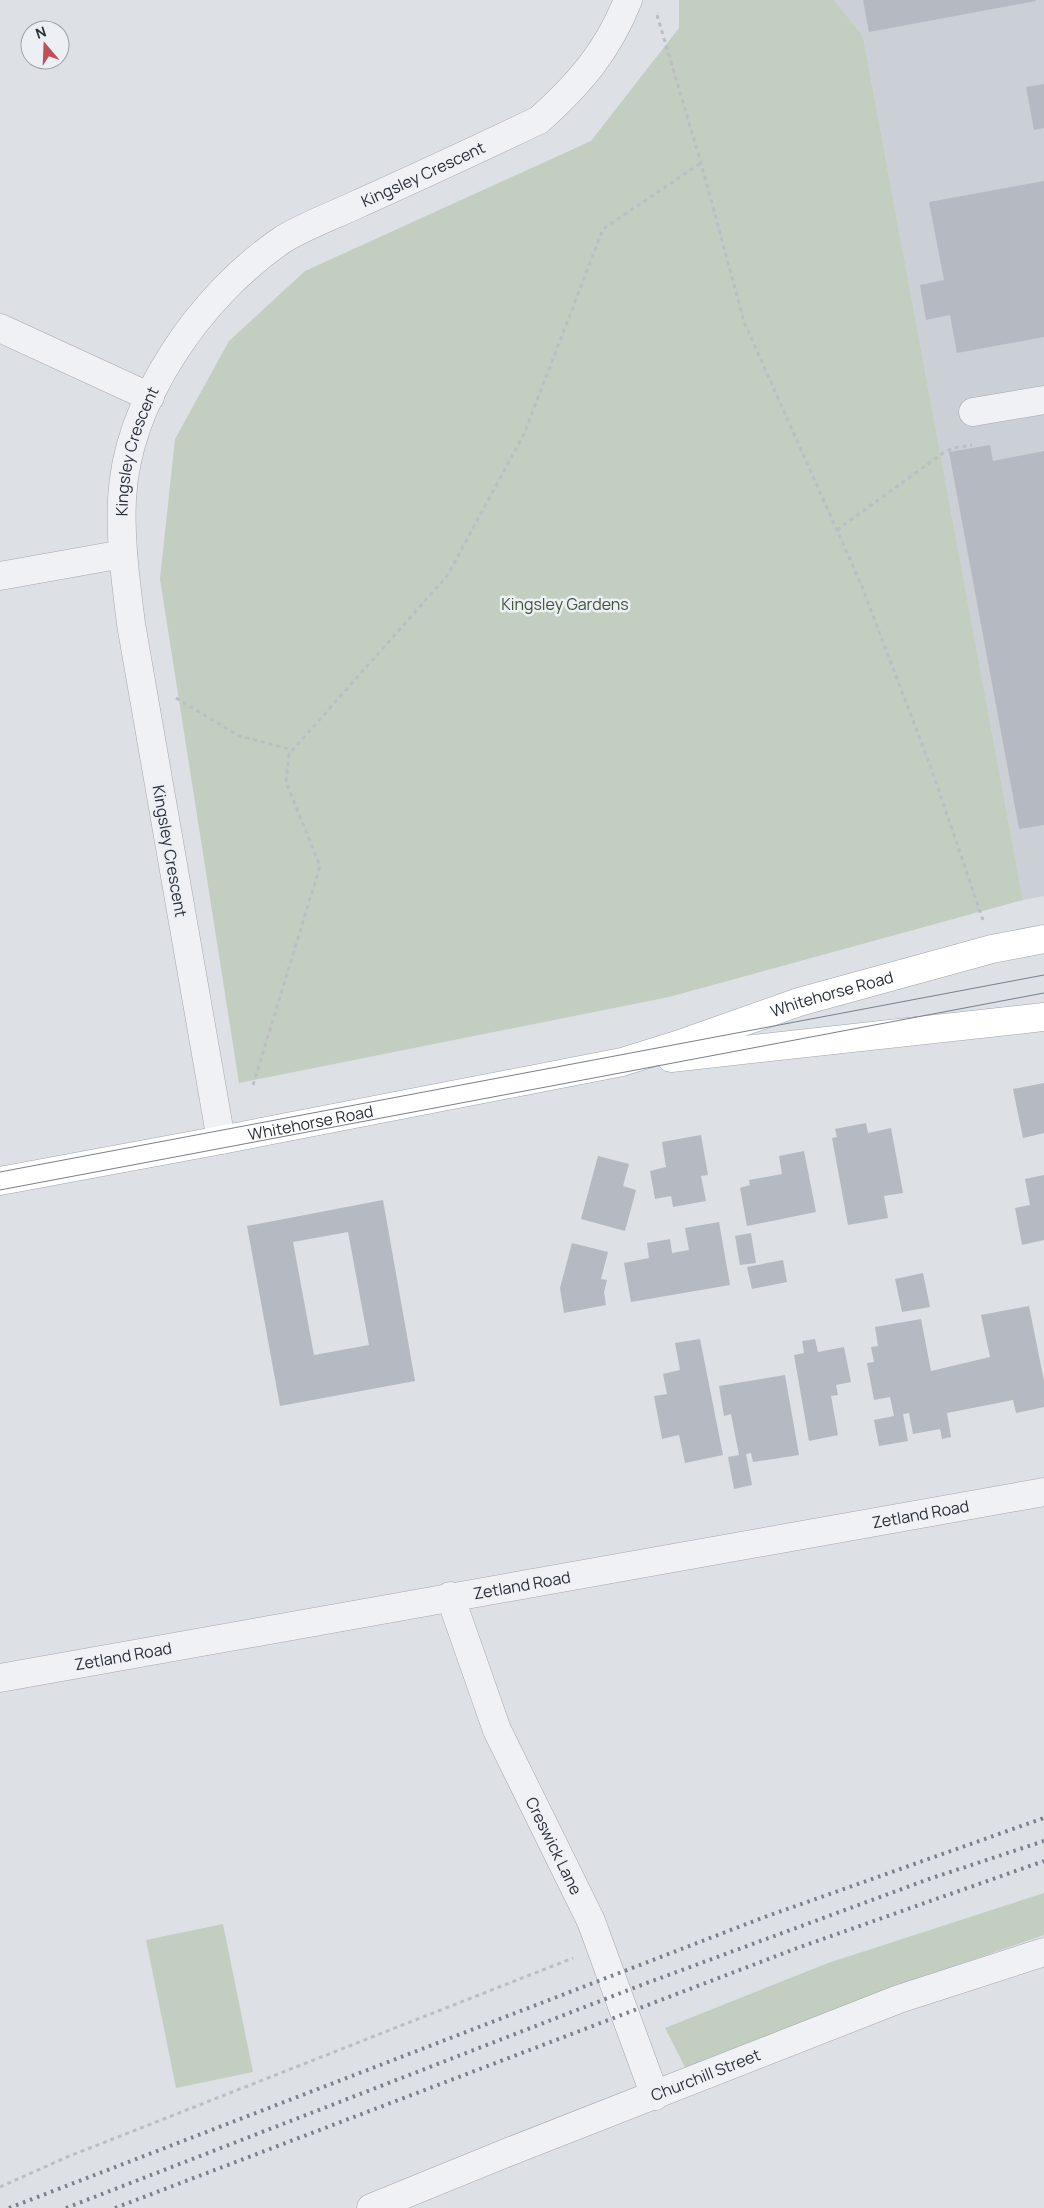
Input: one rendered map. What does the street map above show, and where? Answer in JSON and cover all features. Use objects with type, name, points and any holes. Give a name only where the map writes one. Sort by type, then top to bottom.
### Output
[{"type":"main road","name":"Whitehorse Road","points":[[622,1062],[683,1043],[799,1002],[992,949],[1044,939]]},
{"type":"main road","name":"Whitehorse Road","points":[[0,1181],[622,1062],[718,1054],[1044,1017]]},
{"type":"street","name":"Kingsley Crescent","points":[[221,1140],[139,677],[123,554],[122,498],[133,434],[161,372],[195,323],[235,277],[283,239],[539,120],[567,95],[603,51],[628,0]]},
{"type":"street","points":[[0,328],[150,397]]},
{"type":"street","points":[[973,412],[1044,400]]},
{"type":"street","points":[[0,576],[123,554]]},
{"type":"street","name":"Zetland Road","points":[[0,1678],[450,1596],[1044,1492]]},
{"type":"street","name":"Creswick Lane","points":[[450,1596],[497,1730],[591,1921],[655,2096]]},
{"type":"street","name":"Churchill Street","points":[[371,2208],[898,1999],[1044,1952]]},
{"type":"path","points":[[655,10],[701,163],[744,322],[861,584],[930,765],[977,901]]},
{"type":"path","points":[[253,1085],[320,866],[286,782],[289,754],[447,576],[524,434],[603,229],[701,163]]},
{"type":"path","points":[[837,530],[943,452],[953,448]]},
{"type":"path","points":[[139,677],[239,736],[293,750]]},
{"type":"path","points":[[0,2187],[67,2157],[600,1947]]},
{"type":"shaded area","points":[[834,0],[1044,0],[1044,896],[1023,900],[863,36]]},
{"type":"green space","name":"Kingsley Gardens","points":[[679,0],[834,0],[863,36],[1023,900],[669,997],[239,1083],[160,579],[175,439],[229,341],[305,271],[591,141],[679,28]]},
{"type":"green space","points":[[1044,1893],[1044,1935],[895,1987],[686,2069],[665,2028],[828,1963]]},
{"type":"green space","points":[[223,1924],[253,2072],[176,2088],[146,1940]]},
{"type":"building","points":[[863,0],[1036,0],[1036,1],[869,32]]},
{"type":"building","points":[[1044,84],[1044,128],[1034,130],[1026,87]]},
{"type":"building","points":[[1044,181],[1044,337],[957,353],[950,315],[926,320],[920,285],[944,280],[929,202]]},
{"type":"building","points":[[990,445],[993,461],[1044,451],[1044,825],[1019,829],[949,452]]},
{"type":"building","points":[[1044,1083],[1044,1133],[1023,1138],[1013,1089]]},
{"type":"building","points":[[866,1123],[868,1133],[891,1128],[903,1193],[884,1196],[888,1218],[848,1225],[832,1138],[837,1137],[835,1129]]},
{"type":"building","points":[[701,1135],[708,1175],[701,1176],[706,1201],[673,1207],[671,1196],[655,1199],[650,1171],[666,1167],[662,1142]]},
{"type":"building","points":[[804,1151],[816,1212],[747,1226],[740,1188],[750,1185],[749,1180],[782,1174],[779,1156]]},
{"type":"building","points":[[598,1156],[629,1164],[623,1186],[636,1190],[625,1231],[581,1219]]},
{"type":"building","points":[[1044,1175],[1044,1240],[1022,1245],[1015,1208],[1030,1205],[1025,1179]]},
{"type":"building","points":[[383,1200],[415,1381],[280,1406],[247,1226]],"holes":[[[348,1232],[369,1345],[314,1355],[293,1242]]]},
{"type":"building","points":[[719,1222],[730,1285],[631,1302],[624,1263],[649,1258],[647,1243],[670,1239],[672,1253],[689,1250],[685,1228]]},
{"type":"building","points":[[751,1233],[756,1263],[740,1265],[735,1236]]},
{"type":"building","points":[[572,1243],[608,1252],[601,1279],[607,1280],[604,1292],[606,1305],[564,1313],[560,1288]]},
{"type":"building","points":[[783,1260],[787,1282],[752,1289],[747,1267]]},
{"type":"building","points":[[923,1273],[930,1307],[902,1312],[895,1279]]},
{"type":"building","points":[[1029,1306],[1044,1381],[1044,1407],[1016,1413],[1013,1400],[947,1413],[951,1437],[942,1439],[940,1429],[913,1434],[909,1413],[903,1414],[908,1441],[879,1446],[874,1420],[894,1416],[890,1397],[874,1400],[867,1363],[874,1362],[871,1347],[878,1346],[875,1327],[921,1319],[931,1371],[990,1357],[981,1315]]},
{"type":"building","points":[[700,1339],[723,1455],[685,1463],[679,1435],[662,1439],[654,1396],[667,1394],[663,1374],[680,1370],[675,1343]]},
{"type":"building","points":[[815,1339],[818,1352],[844,1347],[851,1382],[836,1385],[838,1395],[831,1396],[838,1435],[809,1441],[794,1355],[804,1353],[802,1341]]},
{"type":"building","points":[[785,1375],[799,1455],[753,1462],[751,1453],[746,1454],[752,1485],[734,1489],[728,1457],[739,1455],[731,1414],[724,1416],[719,1386]]},
{"type":"tram line","points":[[0,1172],[1044,975]]},
{"type":"tram line","points":[[0,1190],[1044,993]]},
{"type":"railway","points":[[9,2208],[762,1918],[1044,1818]]},
{"type":"railway","points":[[66,2208],[644,1984],[929,1879],[1044,1841]]},
{"type":"railway","points":[[115,2208],[800,1947],[1044,1861]]}]
